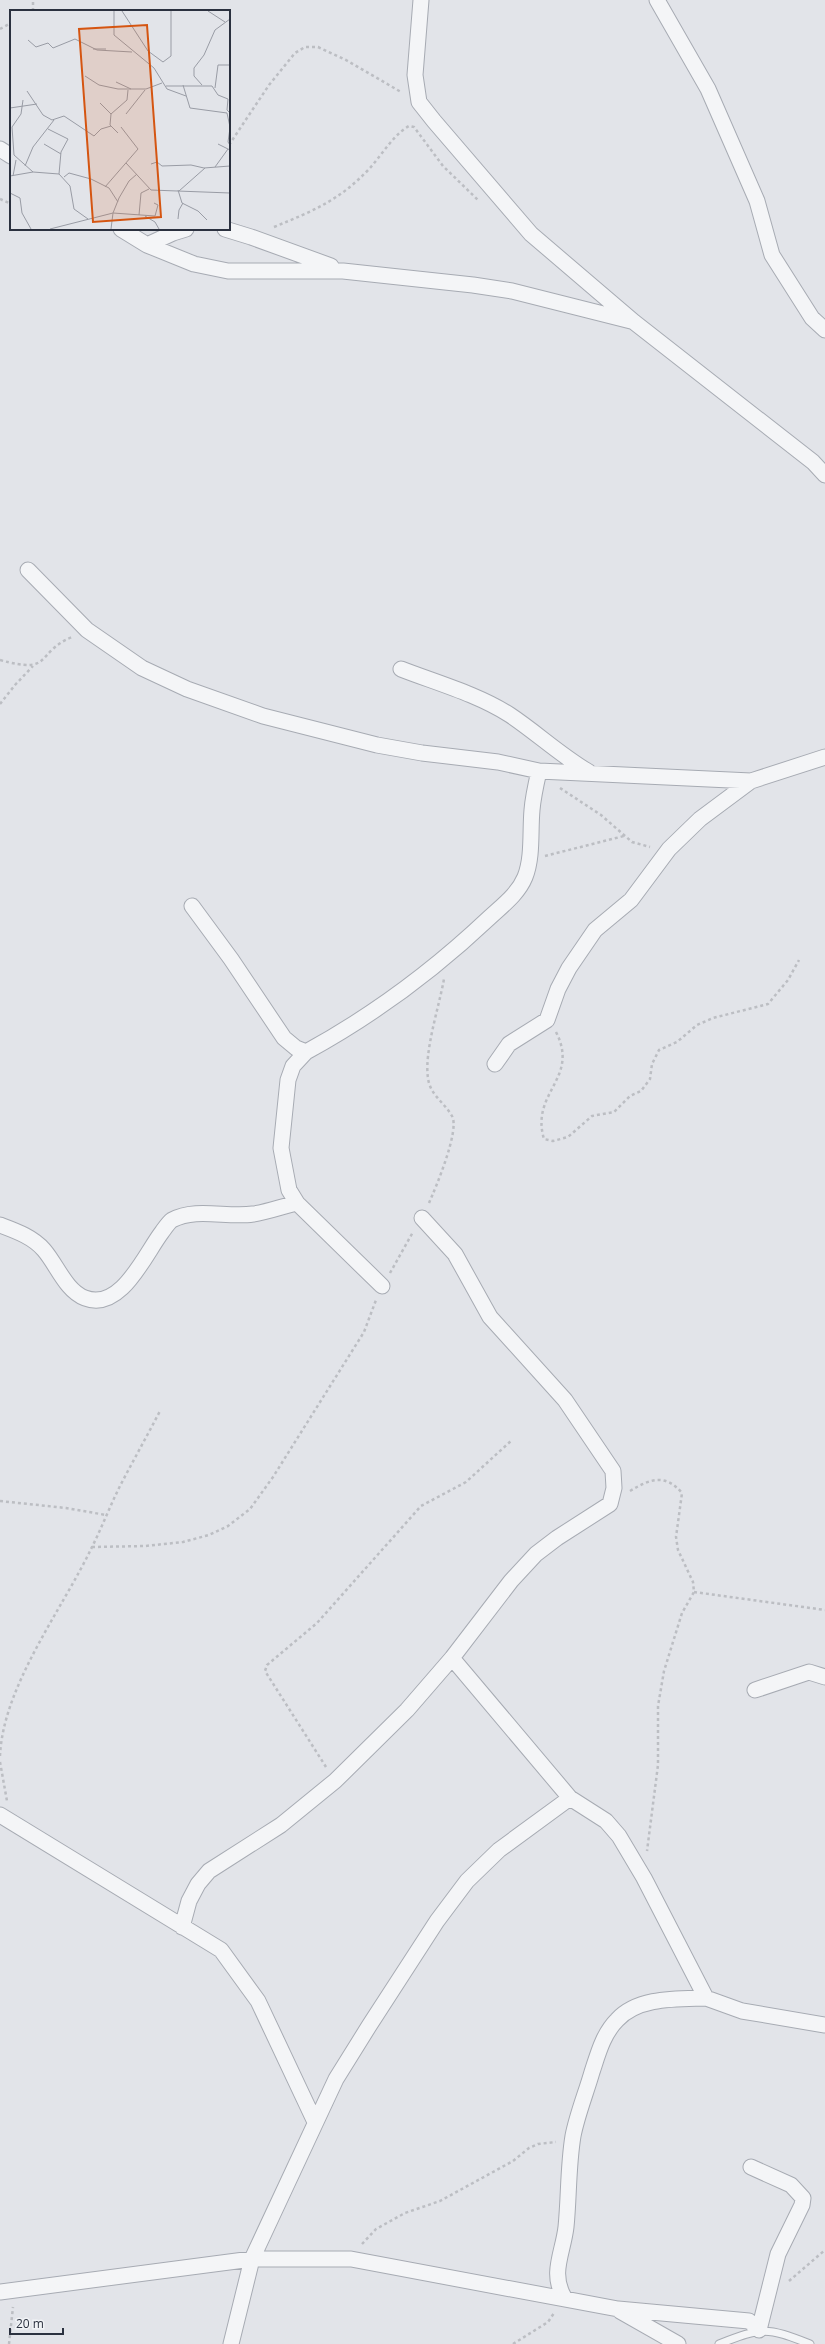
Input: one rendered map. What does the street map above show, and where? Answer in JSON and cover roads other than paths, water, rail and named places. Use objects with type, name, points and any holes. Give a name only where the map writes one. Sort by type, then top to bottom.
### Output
[{"type":"street","points":[[421,0],[415,75],[419,102],[531,234],[634,322],[813,462],[825,475]]},
{"type":"street","points":[[657,0],[708,90],[757,201],[772,255],[812,318],[825,330]]},
{"type":"street","points":[[0,148],[10,155]]},
{"type":"street","points":[[123,230],[147,245],[194,264],[228,271],[343,271],[504,290],[634,322]]},
{"type":"street","points":[[147,245],[172,233],[182,230]]},
{"type":"street","points":[[229,230],[251,236],[343,271]]},
{"type":"street","points":[[28,570],[87,630],[107,646],[142,668],[187,690],[263,716],[377,745],[422,753],[498,762],[539,771],[751,781]]},
{"type":"street","points":[[401,669],[491,705],[510,716],[566,759],[591,774]]},
{"type":"street","points":[[495,1064],[509,1044],[547,1020],[558,989],[580,949],[595,930],[631,900],[669,849],[700,819],[751,781],[825,757]]},
{"type":"street","points":[[382,1286],[298,1203],[289,1190],[281,1148],[288,1080],[293,1066],[306,1052],[360,1021],[398,994],[448,953],[516,893],[525,876],[528,864],[532,808],[539,771]]},
{"type":"street","points":[[192,906],[231,959],[284,1038],[296,1048],[306,1052]]},
{"type":"street","points":[[0,1225],[31,1239],[44,1250],[73,1290],[86,1299],[104,1299],[118,1292],[137,1272],[150,1248],[171,1221],[190,1214],[252,1214],[298,1203]]},
{"type":"street","points":[[182,1927],[192,1895],[198,1884],[209,1870],[281,1825],[335,1781],[407,1710],[452,1658],[511,1581],[536,1554],[557,1538],[610,1504],[614,1488],[613,1471],[565,1400],[490,1317],[455,1254],[422,1218]]},
{"type":"street","points":[[452,1658],[570,1798],[606,1821],[619,1836],[644,1878],[706,1998]]},
{"type":"street","points":[[754,1690],[809,1672],[825,1676]]},
{"type":"street","points":[[231,2344],[252,2259],[336,2079],[437,1921],[468,1881],[499,1850],[570,1798]]},
{"type":"street","points":[[5,1818],[221,1950],[258,2001],[315,2122]]},
{"type":"street","points":[[564,2297],[558,2287],[556,2278],[566,2228],[574,2135],[598,2054],[606,2034],[617,2019],[638,2005],[671,1999],[706,1998],[742,2011],[825,2025]]},
{"type":"street","points":[[0,2292],[17,2288],[252,2259],[351,2258],[564,2297],[618,2309],[749,2321],[759,2330],[778,2254],[802,2205],[803,2198],[791,2185],[751,2167]]},
{"type":"street","points":[[618,2309],[678,2344]]},
{"type":"lane","points":[[719,2344],[759,2330],[781,2333],[810,2344]]}]
